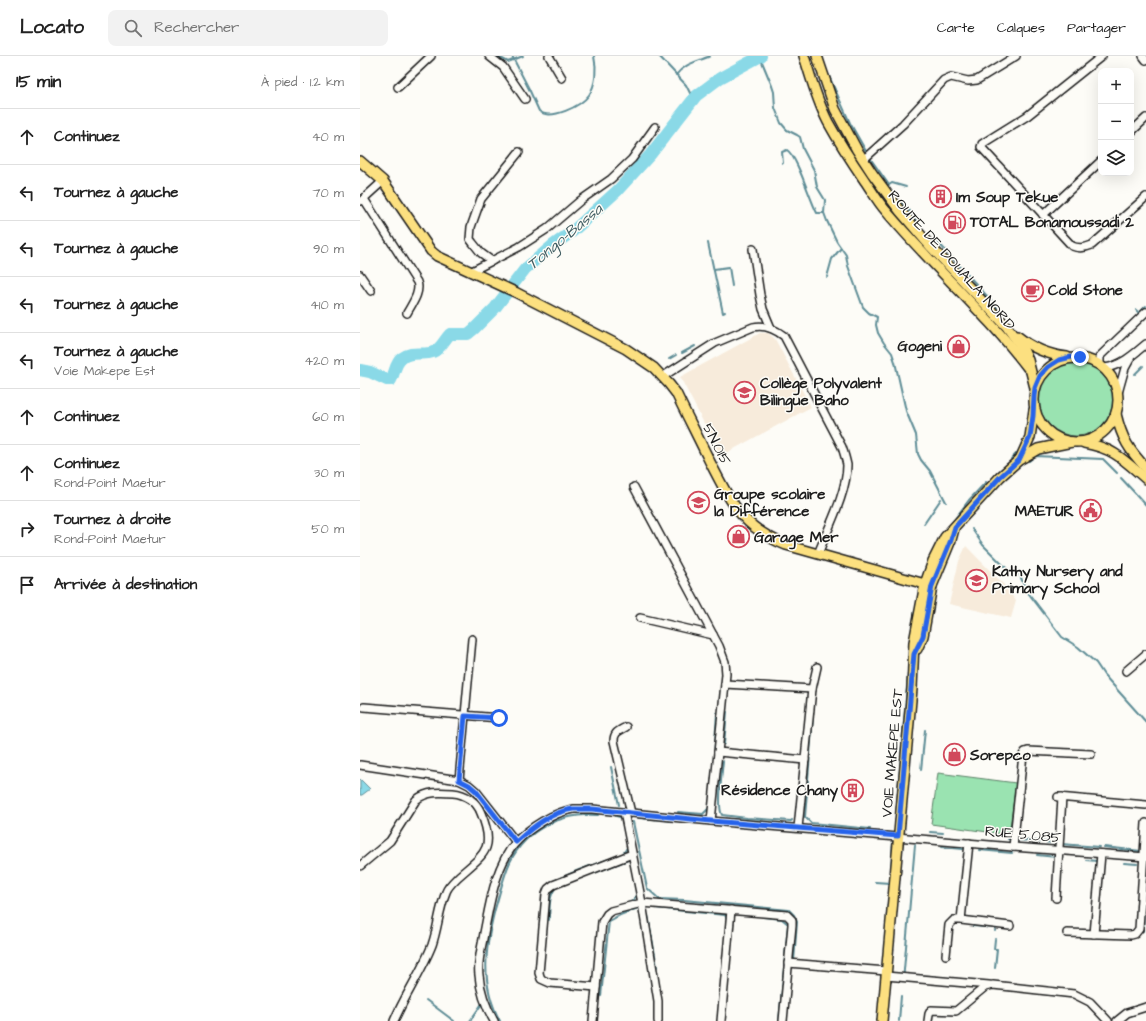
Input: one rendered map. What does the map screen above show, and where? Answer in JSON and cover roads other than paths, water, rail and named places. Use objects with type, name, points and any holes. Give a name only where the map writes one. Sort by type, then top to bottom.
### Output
[{"type":"main road","name":"ROUTE DE DOUALA NORD","points":[[804,56],[827,121],[847,155],[884,209],[918,247],[968,298],[1009,344],[1032,373]]},
{"type":"main road","name":"ROUTE DE DOUALA NORD","points":[[817,56],[835,109],[863,160],[885,192],[931,247],[1007,327]]},
{"type":"main road","name":"5N.015","points":[[360,161],[383,181],[431,251],[446,261],[515,292],[626,349],[650,365],[662,376],[676,393],[728,497],[740,514],[756,530],[765,536],[786,545],[928,585]]},
{"type":"main road","points":[[1007,327],[1023,349],[1028,360],[1035,388],[1030,437],[1019,460]]},
{"type":"main road","points":[[1007,327],[1033,347],[1051,354],[1090,359],[1102,366],[1114,379],[1118,393],[1116,414],[1110,425],[1102,433],[1092,439],[1038,449],[1019,460]]},
{"type":"main road","points":[[1035,388],[1040,376],[1048,367],[1059,360],[1071,357]]},
{"type":"main road","points":[[1034,404],[1038,418],[1046,430],[1058,438],[1100,446],[1114,452],[1146,479]]},
{"type":"main road","points":[[1116,414],[1124,439],[1132,452],[1146,468]]},
{"type":"main road","name":"VOIE MAKEPE EST","points":[[882,1021],[914,654],[923,636],[928,585],[951,540],[955,527],[1000,477],[1019,460]]},
{"type":"street","points":[[398,87],[431,56]]},
{"type":"street","points":[[489,56],[503,66],[525,99]]},
{"type":"street","points":[[549,56],[562,78]]},
{"type":"street","points":[[863,160],[903,124],[944,80],[951,77],[968,82],[977,80],[1016,56]]},
{"type":"street","points":[[1102,56],[1026,116],[982,144],[981,147],[1072,246],[1082,248],[1092,245],[1146,197]]},
{"type":"street","points":[[1143,56],[1146,60]]},
{"type":"street","points":[[1134,129],[1146,118]]},
{"type":"street","points":[[470,272],[539,235],[581,200],[611,179],[632,160],[655,127]]},
{"type":"street","points":[[492,261],[481,253],[470,239],[471,227],[481,199],[519,152]]},
{"type":"street","points":[[1043,215],[1098,164]]},
{"type":"street","points":[[383,181],[362,200],[417,282],[418,291],[407,313]]},
{"type":"street","points":[[753,248],[760,296],[763,309],[771,328]]},
{"type":"street","points":[[360,275],[371,291]]},
{"type":"street","points":[[1146,312],[1100,356],[1102,366],[1118,365],[1131,358],[1146,344]]},
{"type":"street","points":[[662,376],[715,343],[758,326],[771,328],[784,336],[842,447],[847,464],[846,480],[842,495],[818,554]]},
{"type":"street","points":[[1118,393],[1125,368],[1131,358]]},
{"type":"street","points":[[634,487],[719,646],[725,662],[725,684],[711,821]]},
{"type":"street","points":[[640,618],[713,635]]},
{"type":"street","points":[[459,780],[472,639]]},
{"type":"street","points":[[1126,671],[1146,654]]},
{"type":"street","points":[[798,828],[812,689],[817,667]]},
{"type":"street","points":[[725,684],[812,689]]},
{"type":"street","points":[[364,707],[499,718]]},
{"type":"street","points":[[626,726],[616,733],[614,736],[614,741],[628,813],[632,854],[642,903],[658,1001],[658,1021]]},
{"type":"street","points":[[718,752],[805,760]]},
{"type":"street","points":[[1013,847],[1023,755],[1025,752],[1091,754]]},
{"type":"street","points":[[360,765],[459,780],[469,785],[476,791],[516,842]]},
{"type":"street","points":[[360,866],[390,841],[416,800],[422,795],[429,793],[456,793],[465,796],[474,802],[480,809],[486,825],[488,838],[484,854],[454,881],[446,892],[433,943],[394,1021]]},
{"type":"street","points":[[1056,898],[1060,797],[1146,805]]},
{"type":"street","name":"RUE 5.085","points":[[494,1021],[488,1011],[478,975],[479,958],[495,886],[507,854],[516,842],[538,823],[572,809],[592,809],[711,821],[1145,857]]},
{"type":"street","points":[[1067,933],[1131,935],[1137,932],[1145,857],[1146,823]]},
{"type":"street","points":[[961,920],[969,843]]},
{"type":"street","points":[[596,986],[550,983],[541,978],[539,973],[546,894],[553,885],[632,854]]},
{"type":"street","points":[[1094,934],[1101,854]]},
{"type":"street","points":[[593,1021],[602,922],[611,911],[642,903],[788,914],[792,925],[782,1021]]},
{"type":"street","points":[[721,1021],[731,910]]},
{"type":"street","points":[[946,955],[949,925],[954,920],[1010,926]]},
{"type":"street","points":[[788,962],[989,986],[1074,994],[1090,1002],[1108,1021]]},
{"type":"street","points":[[928,1021],[931,1010],[956,1011],[989,986]]},
{"type":"street","points":[[1117,1021],[1131,1011],[1146,1007]]},
{"type":"water","points":[[360,779],[370,789],[362,795],[360,795]]},
{"type":"waterway","points":[[497,56],[508,62],[523,56]]},
{"type":"waterway","points":[[512,56],[539,111],[544,114],[566,111],[580,104],[589,95],[595,76],[594,56]]},
{"type":"waterway","points":[[659,56],[686,85],[693,99]]},
{"type":"waterway","points":[[676,75],[687,65],[710,56]]},
{"type":"waterway","name":"Tongo-Bassa","points":[[360,370],[370,372],[387,380],[391,380],[398,363],[402,358],[410,354],[425,354],[436,351],[450,334],[468,334],[495,308],[525,269],[552,246],[573,231],[617,191],[650,155],[696,96],[720,78],[761,56]]},
{"type":"waterway","points":[[760,57],[774,92],[775,108],[781,123],[787,130],[800,137],[803,149],[814,170],[817,187],[825,200],[824,213],[837,242],[846,255],[848,266],[863,307],[869,313],[877,317],[876,325],[878,333],[892,353],[895,362],[906,411],[916,435],[918,454],[930,471],[946,502]]},
{"type":"waterway","points":[[828,74],[850,123],[867,153]]},
{"type":"waterway","points":[[783,163],[782,152],[787,150],[791,154],[799,169],[817,213],[824,213]]},
{"type":"waterway","points":[[870,158],[889,185],[892,183],[906,187]]},
{"type":"waterway","points":[[902,202],[919,222]]},
{"type":"waterway","points":[[935,239],[997,307]]},
{"type":"waterway","points":[[708,243],[723,313],[725,312]]},
{"type":"waterway","points":[[827,277],[832,259],[841,248]]},
{"type":"waterway","points":[[714,269],[729,267],[732,286]]},
{"type":"waterway","points":[[1136,310],[1139,313],[1146,306]]},
{"type":"waterway","points":[[682,353],[695,346]]},
{"type":"waterway","points":[[669,359],[676,355]]},
{"type":"waterway","points":[[1135,374],[1143,366]]},
{"type":"waterway","points":[[1011,459],[1019,451]]},
{"type":"waterway","points":[[1029,461],[1035,456],[1103,459],[1117,473]]},
{"type":"waterway","points":[[1121,478],[1146,505]]},
{"type":"waterway","points":[[951,524],[969,500],[986,482]]},
{"type":"waterway","points":[[924,524],[941,499]]},
{"type":"waterway","points":[[972,529],[983,545],[1009,571],[1016,570],[1019,573],[1026,590],[1062,637],[1078,647],[1096,663],[1104,675],[1146,722]]},
{"type":"waterway","points":[[913,624],[915,611]]},
{"type":"waterway","points":[[895,828],[908,674]]},
{"type":"waterway","points":[[724,744],[727,712]]},
{"type":"waterway","points":[[714,757],[717,713]]},
{"type":"waterway","points":[[813,716],[805,817],[811,823],[870,829]]},
{"type":"waterway","points":[[921,770],[925,730]]},
{"type":"waterway","points":[[723,761],[720,797],[722,815],[747,818],[792,820]]},
{"type":"waterway","points":[[611,767],[619,805]]},
{"type":"waterway","points":[[678,812],[703,814],[709,808]]},
{"type":"waterway","points":[[500,1021],[489,993],[486,966],[489,938],[495,909],[503,879],[510,862],[525,840],[546,825],[571,816],[598,815]]},
{"type":"waterway","points":[[616,816],[622,818]]},
{"type":"waterway","points":[[639,818],[690,822]]},
{"type":"waterway","points":[[633,822],[647,888],[659,899],[789,910],[794,915],[797,922],[794,961]]},
{"type":"waterway","points":[[930,832],[943,833]]},
{"type":"waterway","points":[[1008,839],[1057,843]]},
{"type":"waterway","points":[[891,870],[893,841]]},
{"type":"waterway","points":[[1061,844],[1099,847]]},
{"type":"waterway","points":[[903,981],[915,845]]},
{"type":"waterway","points":[[621,855],[628,846]]},
{"type":"waterway","points":[[942,847],[963,849]]},
{"type":"waterway","points":[[1104,847],[1141,851]]},
{"type":"waterway","points":[[979,850],[1012,853]]},
{"type":"waterway","points":[[1037,855],[1056,857]]},
{"type":"waterway","points":[[556,880],[609,859]]},
{"type":"waterway","points":[[594,873],[628,860]]},
{"type":"waterway","points":[[1086,860],[1097,861]]},
{"type":"waterway","points":[[1124,863],[1137,864]]},
{"type":"waterway","points":[[875,882],[890,883]]},
{"type":"waterway","points":[[549,920],[551,897],[558,886]]},
{"type":"waterway","points":[[625,904],[633,901],[637,893]]},
{"type":"waterway","points":[[1145,911],[1146,895]]},
{"type":"waterway","points":[[887,918],[888,901]]},
{"type":"waterway","points":[[601,996],[609,921],[638,908]]},
{"type":"waterway","points":[[655,908],[725,915],[727,919]]},
{"type":"waterway","points":[[1143,931],[1144,914]]},
{"type":"waterway","points":[[648,915],[657,967]]},
{"type":"waterway","points":[[763,917],[782,919],[788,924],[779,1021]]},
{"type":"waterway","points":[[973,926],[996,928],[995,931]]},
{"type":"waterway","points":[[995,939],[994,949],[997,949],[995,968]]},
{"type":"waterway","points":[[899,1021],[901,996]]},
{"type":"waterway","points":[[426,1000],[454,1021]]},
{"type":"waterway","points":[[470,1021],[481,1005]]},
{"type":"place","name":"Im Soup Tekue","points":[[940,197]]},
{"type":"place","name":"TOTAL Bonamoussadi 2","points":[[954,222]]},
{"type":"place","name":"Cold Stone","points":[[1032,290]]},
{"type":"place","name":"Gogeni","points":[[958,346]]},
{"type":"place","name":"Collège Polyvalent Bilingue Baho","points":[[745,392]]},
{"type":"place","name":"Groupe scolaire la Différence","points":[[698,503]]},
{"type":"place","name":"MAETUR","points":[[1090,511]]},
{"type":"place","name":"Garage Mer","points":[[738,537]]},
{"type":"place","name":"Kathy Nursery and Primary School","points":[[977,580]]},
{"type":"place","name":"Sorepco","points":[[954,755]]},
{"type":"place","name":"Résidence Chany","points":[[853,790]]}]
